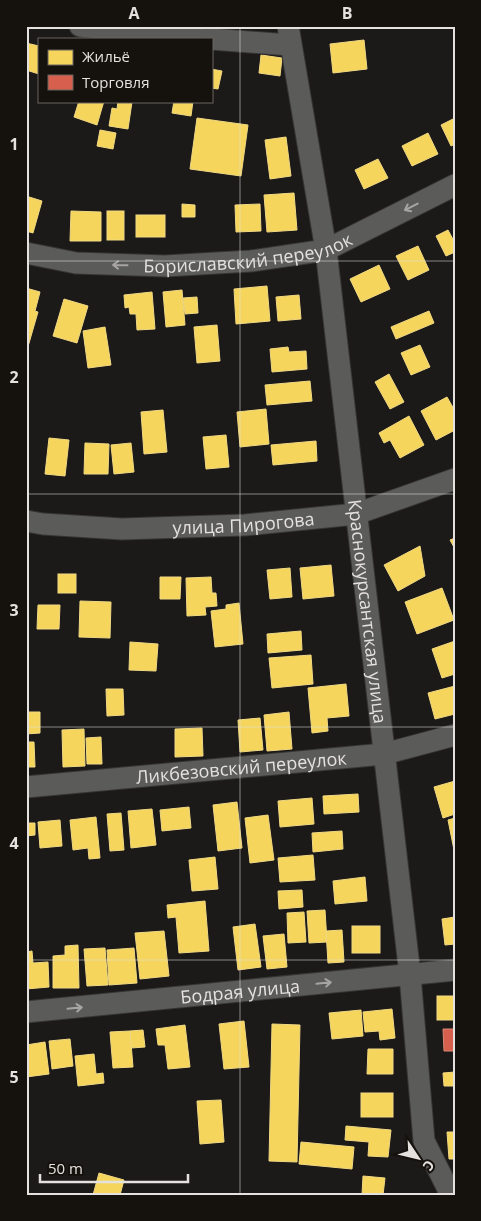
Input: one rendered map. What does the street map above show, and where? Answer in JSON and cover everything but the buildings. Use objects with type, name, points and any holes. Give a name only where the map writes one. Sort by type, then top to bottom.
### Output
[{"type":"street","points":[[80,26],[194,38]]},
{"type":"street","points":[[212,39],[289,36]]},
{"type":"street","name":"Краснокурсантская улица","points":[[289,36],[326,250],[410,975],[424,1141],[451,1191]]},
{"type":"street","name":"Бориславский переулок","points":[[26,253],[76,264],[165,266],[251,261],[326,250],[455,185]]},
{"type":"street","name":"улица Пирогова","points":[[26,521],[43,524],[122,529],[245,525],[356,514],[455,479]]},
{"type":"street","name":"Ликбезовский переулок","points":[[26,787],[384,754],[455,734]]},
{"type":"street","name":"Бодрая улица","points":[[26,1012],[455,970]]}]
